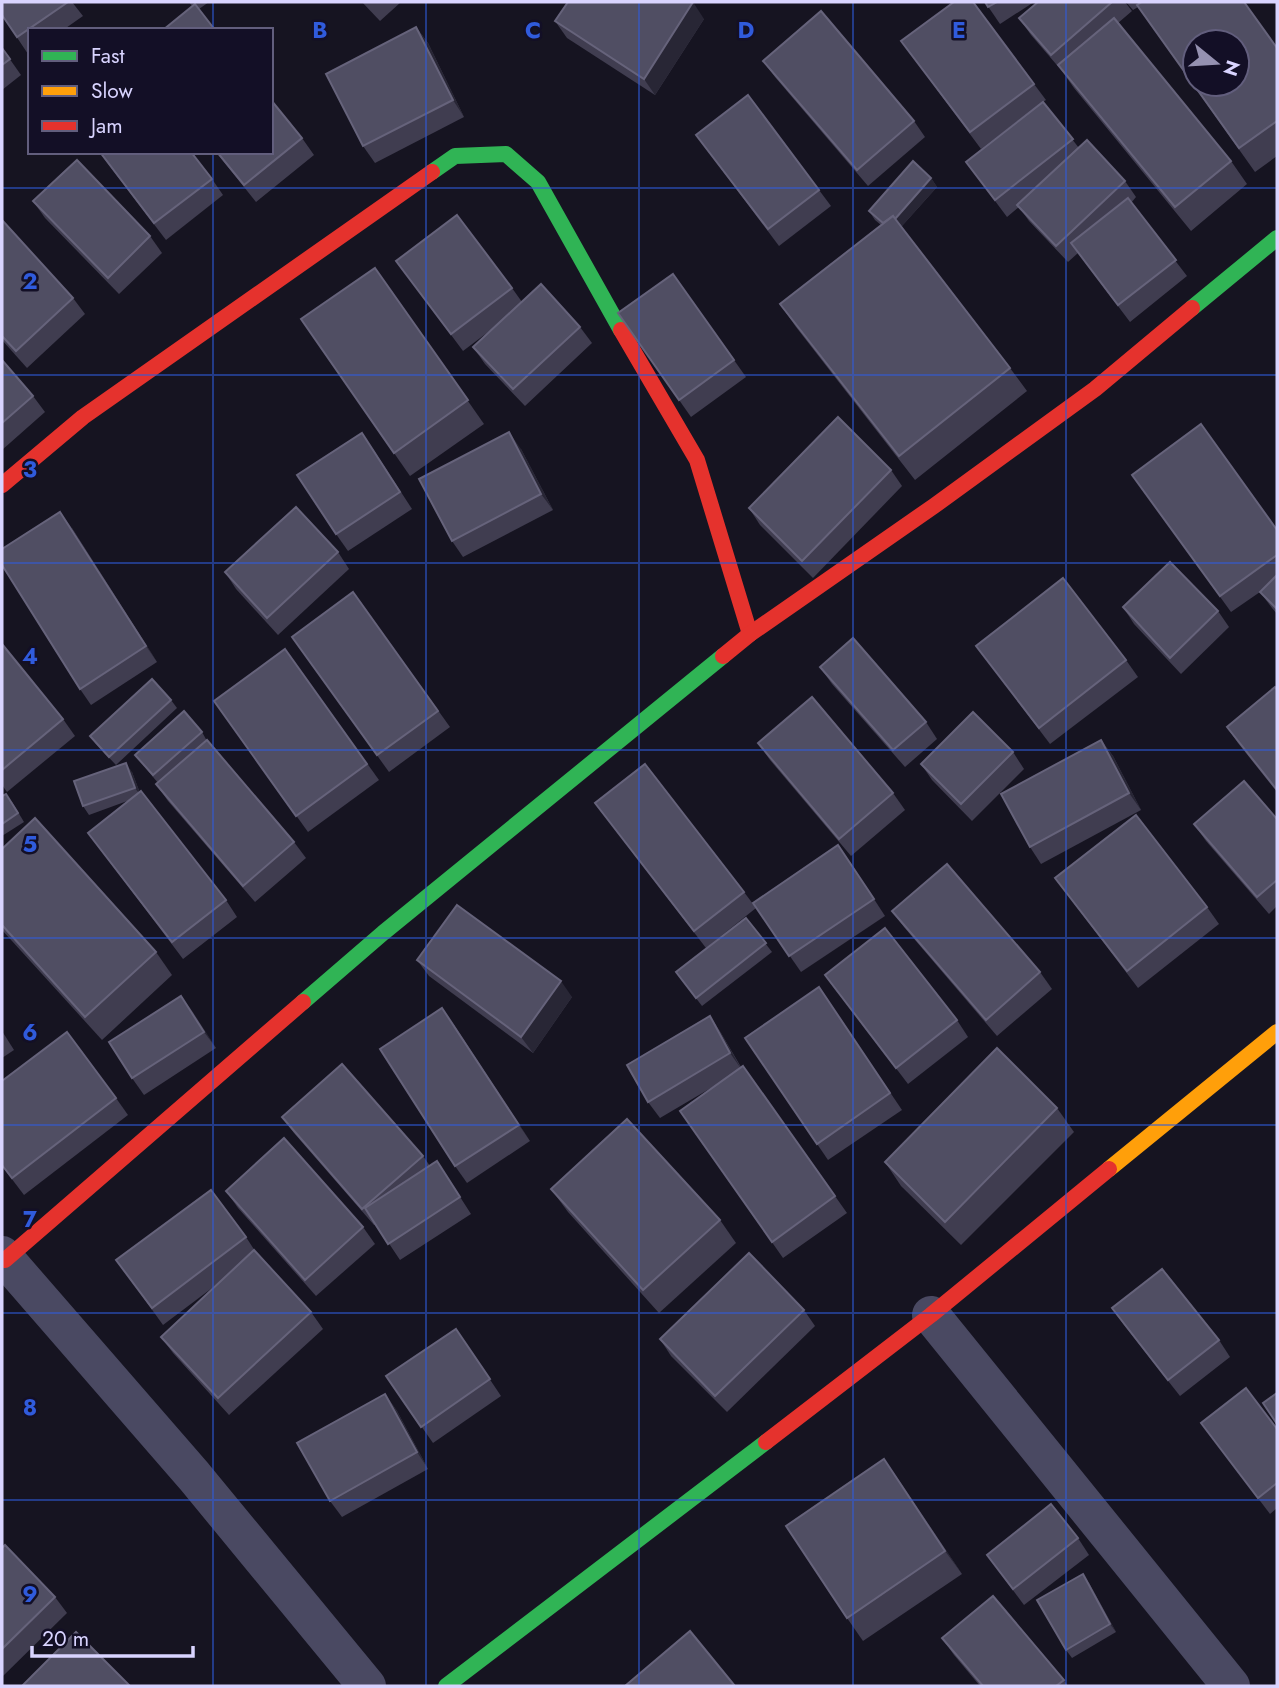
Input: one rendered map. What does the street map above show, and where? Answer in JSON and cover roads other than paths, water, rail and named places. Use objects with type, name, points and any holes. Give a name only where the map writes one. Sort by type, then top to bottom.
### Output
[{"type":"street","points":[[2,485],[83,417],[454,156],[506,154],[538,182],[622,334],[697,460],[750,634]]},
{"type":"street","points":[[367,1686],[194,1476],[4,1257],[383,933],[750,634],[934,506],[1095,389],[1277,238]]},
{"type":"street","points":[[446,1686],[931,1315],[1277,1032]]},
{"type":"street","points":[[931,1315],[1231,1686]]}]
